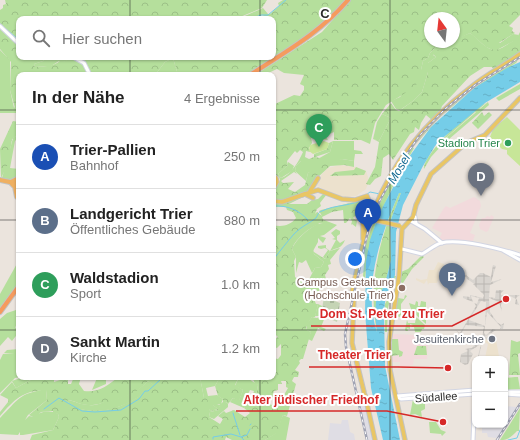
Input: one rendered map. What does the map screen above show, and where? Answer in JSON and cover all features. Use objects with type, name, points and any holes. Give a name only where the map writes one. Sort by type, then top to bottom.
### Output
[{"type":"highway","points":[[276,59],[307,39],[327,23],[348,0]]},
{"type":"highway","points":[[256,72],[274,60]]},
{"type":"highway","points":[[4,182],[13,182],[16,180]]},
{"type":"highway","points":[[4,182],[15,187],[16,192]]},
{"type":"highway","points":[[4,182],[16,185]]},
{"type":"highway","points":[[0,313],[16,291]]},
{"type":"main road","points":[[0,26],[16,41]]},
{"type":"main road","points":[[365,233],[375,208],[390,179],[414,141],[428,125],[470,87],[520,54]]},
{"type":"main road","points":[[80,60],[84,62],[89,72]]},
{"type":"main road","points":[[402,227],[413,222],[426,181],[435,170],[467,144],[487,134],[520,99]]},
{"type":"main road","points":[[365,218],[402,227],[413,222],[421,195],[428,180],[435,170]]},
{"type":"main road","points":[[310,191],[318,178]]},
{"type":"main road","points":[[315,182],[316,186],[322,190],[345,200],[358,199],[364,196],[368,198],[365,218],[365,233],[352,294],[354,297],[352,330],[353,344],[375,440]]},
{"type":"main road","points":[[302,195],[308,194],[313,198],[312,192],[317,190]]},
{"type":"main road","points":[[276,201],[282,202],[310,191],[322,190]]},
{"type":"main road","points":[[413,222],[442,242]]},
{"type":"main road","points":[[402,227],[402,250],[391,335],[390,363],[392,376],[399,397],[406,440]]},
{"type":"main road","points":[[402,250],[421,254],[442,242],[454,242],[504,251],[520,260]]},
{"type":"main road","points":[[510,254],[520,255]]},
{"type":"main road","points":[[399,397],[472,390]]},
{"type":"main road","points":[[508,393],[520,394]]},
{"type":"main road","name":"Südallee","points":[[399,397],[472,394]]},
{"type":"main road","points":[[473,440],[474,428]]},
{"type":"shaded area","points":[[340,165],[356,167],[366,171],[369,180],[366,189],[356,196],[340,198],[316,185],[322,174],[328,168]]},
{"type":"shaded area","points":[[474,197],[480,201],[481,206],[470,233],[475,235],[472,243],[442,241],[439,239],[442,233],[432,228],[444,208],[446,206],[450,208]]},
{"type":"shaded area","points":[[491,215],[494,217],[488,231],[486,232],[480,229],[479,225],[482,218],[487,216],[490,217]]},
{"type":"shaded area","points":[[438,262],[444,264],[442,271],[439,270],[437,283],[429,283],[428,285],[427,280],[424,284],[416,280],[416,278],[421,280],[427,279],[429,270],[434,270]]},
{"type":"shaded area","points":[[493,265],[496,266],[491,282],[502,279],[490,285],[489,297],[495,298],[496,290],[504,290],[501,295],[520,295],[516,298],[520,307],[519,305],[515,304],[516,299],[510,296],[502,296],[501,301],[504,301],[501,305],[502,312],[499,302],[489,298],[490,312],[497,322],[501,325],[504,323],[503,329],[500,329],[501,327],[487,312],[485,326],[484,333],[486,335],[493,329],[496,330],[485,337],[494,336],[494,338],[489,338],[489,340],[483,338],[479,356],[481,344],[470,351],[473,354],[468,364],[465,365],[460,362],[461,354],[468,351],[465,349],[472,348],[475,344],[458,340],[456,343],[454,340],[460,334],[454,329],[460,333],[476,306],[474,303],[477,304],[479,298],[471,296],[473,302],[463,298],[463,296],[470,297],[470,295],[483,298],[484,295],[473,284],[475,283],[467,279],[458,268],[459,266],[466,270],[467,276],[473,280],[480,273],[491,277]],"holes":[[[481,301],[486,302],[485,326],[469,320]],[[466,325],[484,327],[481,342],[476,343],[471,340],[458,339]]]},
{"type":"shaded area","points":[[392,334],[419,335],[419,341],[422,338],[428,338],[427,359],[414,359],[413,365],[410,365],[409,369],[403,369],[400,366],[400,362],[392,362]]},
{"type":"shaded area","points":[[489,338],[495,338],[499,356],[485,356],[488,344],[483,341],[485,339],[489,340]]},
{"type":"shaded area","points":[[365,401],[374,440],[368,440],[359,402]]},
{"type":"shaded area","points":[[508,406],[517,407],[508,422]]},
{"type":"shaded area","points":[[342,420],[348,420],[350,432],[354,434],[355,440],[328,440],[330,423],[341,424]]},
{"type":"shaded area","points":[[482,428],[504,428],[496,438],[488,437],[487,433],[482,433]]},
{"type":"green space","points":[[5,0],[267,0],[262,8],[242,16],[16,16],[16,37],[0,24],[0,10],[3,8],[3,5],[6,4]]},
{"type":"green space","points":[[283,0],[346,0],[316,30],[276,56],[276,16],[259,16],[262,14],[270,14],[279,6],[278,3]]},
{"type":"green space","points":[[350,0],[520,0],[520,15],[509,26],[513,28],[512,31],[515,33],[497,44],[490,43],[474,32],[469,31],[460,33],[460,12],[424,12],[424,48],[435,48],[430,53],[428,58],[423,61],[421,70],[423,72],[415,87],[386,105],[375,123],[370,144],[361,140],[334,140],[334,132],[325,136],[328,140],[322,139],[320,135],[311,138],[312,143],[309,148],[310,152],[306,151],[305,157],[309,159],[314,157],[314,154],[327,149],[329,143],[333,141],[330,152],[315,157],[320,158],[314,163],[301,161],[296,166],[295,171],[297,174],[294,172],[281,181],[283,183],[294,182],[288,189],[295,192],[305,185],[308,173],[326,161],[342,159],[354,161],[354,167],[344,165],[330,166],[317,178],[310,190],[284,203],[307,195],[289,204],[307,204],[312,200],[318,199],[324,193],[327,194],[320,203],[321,206],[317,209],[315,214],[317,212],[322,216],[319,211],[321,210],[358,201],[360,201],[364,207],[359,218],[355,216],[353,218],[357,221],[356,227],[352,224],[351,225],[352,221],[350,218],[346,223],[344,223],[343,210],[332,212],[322,217],[325,223],[319,223],[318,225],[310,228],[293,246],[292,249],[296,257],[294,261],[295,277],[306,285],[315,268],[321,267],[324,262],[313,253],[314,249],[314,252],[325,259],[330,251],[340,248],[330,260],[331,264],[328,265],[329,269],[325,275],[326,279],[314,299],[316,304],[318,304],[315,317],[312,317],[306,326],[307,330],[311,332],[303,359],[299,361],[300,363],[295,370],[299,372],[298,377],[294,377],[292,381],[296,384],[287,416],[283,415],[277,433],[265,440],[232,440],[226,437],[225,440],[30,440],[32,435],[53,430],[59,417],[58,414],[53,413],[53,411],[41,412],[35,418],[29,415],[47,400],[46,390],[25,394],[10,405],[0,416],[0,412],[8,402],[8,399],[0,395],[12,382],[16,388],[31,380],[54,380],[54,382],[68,380],[68,384],[71,384],[73,380],[80,380],[79,384],[84,391],[93,391],[102,388],[114,380],[201,380],[204,398],[207,398],[210,411],[218,409],[210,403],[219,405],[223,402],[223,399],[218,396],[215,386],[218,380],[238,380],[235,385],[243,390],[239,401],[233,398],[228,404],[226,402],[225,405],[219,407],[219,410],[210,412],[209,417],[220,424],[223,419],[218,416],[224,411],[226,413],[234,410],[245,417],[250,413],[244,408],[250,398],[256,396],[258,385],[255,384],[253,380],[276,380],[276,359],[278,359],[281,355],[281,344],[276,348],[276,338],[278,337],[276,335],[276,226],[291,223],[296,218],[293,212],[287,210],[286,207],[276,207],[276,180],[279,182],[280,180],[276,175],[276,104],[294,95],[300,96],[304,90],[304,86],[300,84],[304,75],[284,73],[277,69],[270,72],[260,72],[322,32]],"holes":[[[300,150],[303,152],[297,163],[285,176],[281,178],[278,174],[288,165],[287,161],[295,151],[297,153]],[[148,381],[153,385],[138,397],[110,409],[81,409],[67,402],[68,400],[85,405],[93,405],[124,397],[134,392]],[[281,381],[286,381],[286,387],[288,388],[284,395],[281,395],[280,401],[271,405],[269,400],[272,397],[275,398],[276,395],[273,394],[274,391],[278,390],[278,384],[282,384]]]},
{"type":"green space","points":[[263,8],[268,14],[260,16],[245,16]]},
{"type":"green space","points":[[0,27],[16,42],[16,60],[43,60],[34,64],[35,67],[47,66],[58,63],[61,60],[64,60],[64,62],[66,60],[76,60],[84,65],[88,72],[16,72],[15,108],[10,90],[11,62],[0,49]]},
{"type":"green space","points":[[466,30],[473,30],[500,43],[513,34],[519,35],[514,41],[495,51],[486,47],[470,33],[460,38],[460,32]]},
{"type":"green space","points":[[520,32],[520,53],[494,70],[492,67],[484,67],[470,76],[442,106],[432,120],[426,115],[419,130],[415,127],[414,132],[410,134],[393,160],[389,154],[383,158],[381,176],[375,179],[370,185],[366,184],[375,167],[379,142],[373,139],[379,141],[391,118],[382,114],[391,103],[396,110],[399,111],[413,101],[422,92],[428,72],[428,63],[436,57],[433,54],[440,48],[460,48],[460,37],[470,33],[486,47],[494,50],[499,49],[513,41],[516,35],[518,36]]},
{"type":"green space","points":[[435,48],[441,48],[433,55],[436,57],[428,63],[428,72],[422,92],[413,101],[400,110],[396,109],[391,101],[400,97],[421,70],[423,61],[428,58],[430,53]]},
{"type":"green space","points":[[0,50],[10,60],[10,90],[14,108],[16,106],[16,113],[0,113]]},
{"type":"green space","points":[[67,60],[65,62],[59,61],[51,66],[35,67],[34,64],[43,61]]},
{"type":"green space","points":[[80,60],[169,60],[165,62],[157,72],[89,72],[84,62]]},
{"type":"green space","points":[[174,60],[177,72],[157,72],[165,62]]},
{"type":"green space","points":[[174,60],[271,60],[253,72],[177,72]]},
{"type":"green space","points":[[518,60],[516,63],[472,90],[440,117],[413,147],[422,134],[446,109],[475,87]]},
{"type":"green space","points":[[520,84],[520,89],[499,101],[496,98]]},
{"type":"green space","points":[[488,102],[489,105],[442,145],[440,143]]},
{"type":"green space","points":[[486,103],[477,113],[475,112],[440,143],[442,145],[431,157],[424,169],[431,153],[449,132],[470,113]]},
{"type":"green space","points":[[482,112],[484,116],[489,112],[492,115],[478,129],[472,123]]},
{"type":"green space","points":[[382,114],[391,118],[379,141],[373,139],[377,122]]},
{"type":"green space","name":"Stadion Trier","points":[[507,117],[520,130],[520,166],[507,154],[507,150],[502,149],[490,137],[493,129]]},
{"type":"green space","points":[[13,121],[16,122],[16,136],[12,139],[8,164],[1,178],[0,149]]},
{"type":"green space","points":[[16,136],[10,168],[16,169],[16,177],[12,180],[2,178],[13,138]]},
{"type":"green space","points":[[324,141],[329,143],[327,149],[313,154],[309,151],[310,145]]},
{"type":"green space","points":[[333,141],[354,141],[354,150],[361,151],[363,154],[355,154],[354,161],[342,159],[308,173],[306,181],[295,171],[296,166],[301,161],[316,160],[330,152]]},
{"type":"green space","points":[[412,147],[414,148],[395,182],[377,220],[373,218],[390,182]]},
{"type":"green space","points":[[288,162],[294,166],[292,171],[281,178],[278,174],[288,165]]},
{"type":"green space","points":[[356,167],[366,171],[364,175],[330,176],[335,172],[354,170]]},
{"type":"green space","points":[[399,193],[401,193],[390,222],[391,260],[384,286],[376,301],[377,332],[374,314],[374,296],[377,261],[386,227]]},
{"type":"green space","points":[[324,220],[337,225],[324,235],[320,236],[326,238],[323,243],[318,238],[318,242],[313,251],[314,254],[324,262],[321,267],[315,268],[312,273],[306,260],[302,263],[299,262],[296,273],[296,257],[292,249],[294,245],[305,232],[315,225],[324,223]]},
{"type":"green space","points":[[374,221],[376,222],[368,254],[364,287],[362,287],[365,254],[363,253],[364,251],[365,253],[364,249]]},
{"type":"green space","points":[[336,229],[340,231],[340,234],[337,236],[337,240],[340,243],[345,240],[341,246],[330,251],[336,240],[332,239],[335,238],[331,233]]},
{"type":"green space","points":[[326,245],[326,248],[330,251],[325,259],[323,257],[328,250],[325,248],[318,248],[318,246]]},
{"type":"green space","points":[[422,255],[424,257],[412,269],[403,283],[400,282],[401,272],[408,269]]},
{"type":"green space","points":[[16,265],[16,289],[0,311],[0,294]]},
{"type":"green space","points":[[394,276],[396,276],[388,308],[387,332],[385,332],[385,304],[391,291]]},
{"type":"green space","points":[[405,295],[407,296],[401,304],[401,317],[394,316],[398,298],[404,299]]},
{"type":"green space","points":[[324,297],[340,303],[337,322],[321,315]]},
{"type":"green space","points":[[416,301],[418,302],[418,306],[420,306],[421,301],[426,302],[426,314],[423,311],[421,314],[422,317],[426,318],[426,324],[415,314],[416,311],[410,311],[411,309],[409,303],[415,305]]},
{"type":"green space","points":[[318,304],[322,306],[321,315],[325,317],[321,327],[326,329],[324,331],[318,328],[312,341],[308,339],[311,332],[307,330],[307,327],[305,326],[312,317],[317,318],[321,316],[315,316]]},
{"type":"green space","points":[[16,310],[16,336],[12,341],[8,337],[0,346],[0,319],[7,313]]},
{"type":"green space","points":[[416,317],[425,325],[424,329],[422,329],[421,332],[415,332],[414,327],[411,327],[413,325],[410,324],[410,329],[407,328],[408,331],[406,331],[407,320],[408,323],[415,323]]},
{"type":"green space","points":[[392,339],[398,339],[399,350],[403,352],[402,356],[392,356]]},
{"type":"green space","points":[[511,340],[517,342],[520,341],[520,353],[518,354],[520,375],[509,375]]},
{"type":"green space","points":[[417,346],[426,346],[427,355],[414,355]]},
{"type":"green space","points":[[16,349],[15,378],[0,393],[0,360],[3,354],[14,353],[4,353],[7,350]]},
{"type":"green space","points":[[518,377],[520,389],[508,390],[508,378]]},
{"type":"green space","points":[[16,380],[31,380],[16,388],[12,381]]},
{"type":"green space","points":[[96,380],[106,380],[106,384],[92,390]]},
{"type":"green space","points":[[201,380],[218,380],[215,386],[206,388],[208,396],[217,395],[223,399],[221,404],[213,405],[218,409],[210,411],[204,398]]},
{"type":"green space","points":[[238,380],[250,380],[258,385],[256,396],[253,394],[254,391],[250,390],[248,394],[251,396],[244,408],[230,402],[233,398],[239,400],[243,390],[235,386]]},
{"type":"green space","points":[[148,381],[154,385],[129,402],[110,409],[90,411],[75,407],[67,402],[68,400],[86,405],[96,405],[128,395]]},
{"type":"green space","points":[[46,389],[47,400],[28,415],[25,420],[29,416],[34,417],[43,412],[58,414],[59,417],[53,430],[23,435],[20,435],[20,432],[18,435],[0,434],[0,418],[20,398],[24,395]]},
{"type":"green space","points":[[423,398],[423,401],[421,402],[425,403],[425,409],[421,411],[422,417],[415,414],[410,415],[413,399]]},
{"type":"green space","points":[[226,402],[228,407],[214,419],[209,417],[210,412],[219,410],[219,407]]},
{"type":"green space","points":[[520,408],[519,431],[508,438],[500,440]]},
{"type":"green space","points":[[283,415],[290,418],[286,440],[265,440],[276,433]]},
{"type":"green space","points":[[429,422],[436,422],[441,430],[446,432],[442,436],[441,434],[430,433]]},
{"type":"water","points":[[520,62],[520,82],[485,103],[435,146],[403,205],[396,232],[395,275],[385,302],[384,314],[385,366],[400,440],[383,440],[371,388],[365,312],[366,262],[370,240],[379,214],[409,157],[431,127],[474,88]],"holes":[[[399,193],[401,193],[390,222],[391,260],[384,286],[376,301],[375,315],[377,332],[373,315],[372,297],[376,261],[386,226]]]},
{"type":"waterway","points":[[258,16],[268,15],[286,0]]},
{"type":"waterway","points":[[0,24],[16,37]]},
{"type":"waterway","points":[[366,195],[370,192],[380,194]]},
{"type":"waterway","points":[[276,256],[296,232],[316,218],[320,212],[333,207],[355,203],[365,198]]},
{"type":"waterway","points":[[276,206],[283,206],[292,209],[301,213],[308,220]]},
{"type":"waterway","points":[[44,409],[59,398],[82,411],[95,412],[121,410],[139,399],[145,391],[148,391],[160,380]]},
{"type":"waterway","points":[[233,413],[240,435]]},
{"type":"waterway","points":[[244,440],[241,437],[247,435],[250,429]]},
{"type":"waterway","points":[[508,440],[517,438],[520,430]]},
{"type":"waterway","points":[[213,439],[213,437],[231,434],[241,437]]},
{"type":"railway","points":[[367,440],[346,347],[345,334],[369,226],[380,200],[400,164],[419,136],[445,109],[475,85],[520,57]]},
{"type":"railway","points":[[497,440],[520,404]]},
{"type":"place","name":"Stadion Trier","points":[[508,143]]},
{"type":"place","name":"Waldstadion","points":[[319,147]]},
{"type":"place","name":"Sankt Martin","points":[[481,196]]},
{"type":"place","name":"Trier-Pallien","points":[[368,232]]},
{"type":"place","name":"Campus Gestaltung (Hochschule Trier)","points":[[402,288]]},
{"type":"place","name":"Landgericht Trier","points":[[452,296]]},
{"type":"place","name":"Dom St. Peter zu Trier","points":[[506,299]]},
{"type":"place","name":"Jesuitenkirche","points":[[492,339]]},
{"type":"place","name":"Theater Trier","points":[[448,368]]},
{"type":"place","name":"Alter jüdischer Friedhof","points":[[443,422]]},
{"type":"water label","name":"Mosel","points":[[399,169]]}]
